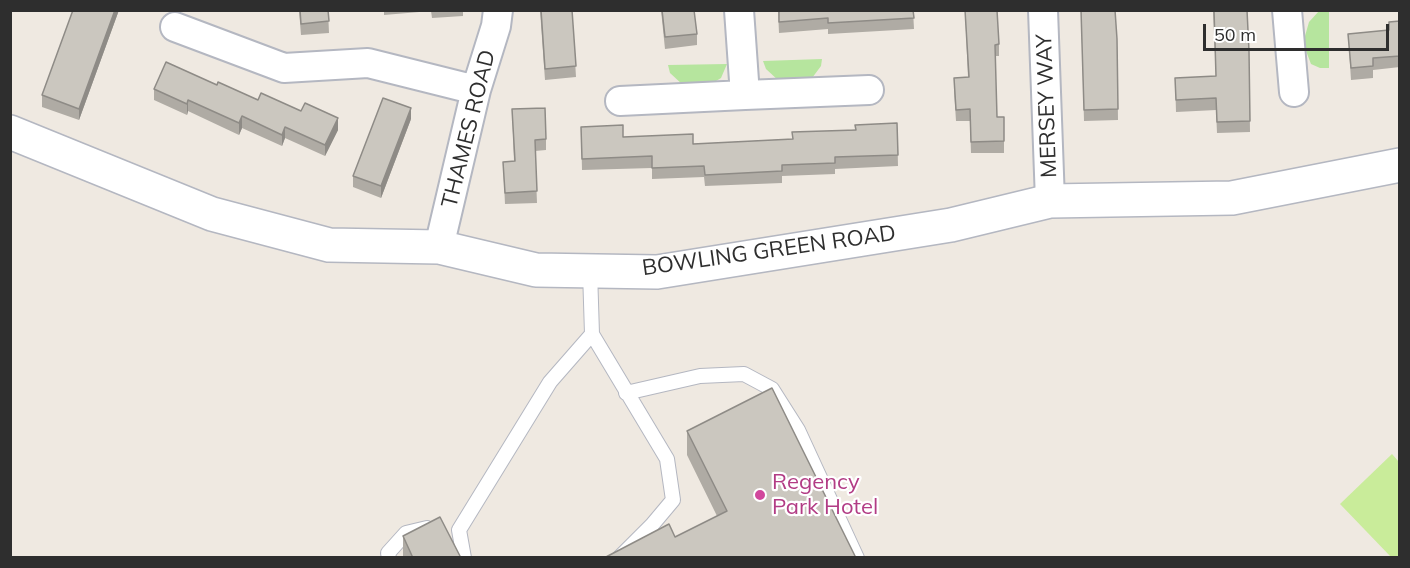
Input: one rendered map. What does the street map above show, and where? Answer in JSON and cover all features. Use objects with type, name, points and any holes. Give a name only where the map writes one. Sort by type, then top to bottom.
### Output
[{"type":"street","name":"THAMES ROAD","points":[[439,247],[476,90],[496,26],[498,10]]},
{"type":"street","points":[[739,10],[745,95]]},
{"type":"street","name":"MERSEY WAY","points":[[1043,10],[1050,201]]},
{"type":"street","points":[[1287,10],[1294,92]]},
{"type":"street","points":[[175,27],[284,68],[368,63],[476,90]]},
{"type":"street","points":[[620,101],[869,90]]},
{"type":"street","name":"BOWLING GREEN ROAD","points":[[10,132],[212,214],[319,243],[439,247],[536,270],[657,272],[951,225],[1050,201],[1233,198],[1400,165]]},
{"type":"lane","points":[[590,271],[592,334],[667,459],[673,500],[619,558]]},
{"type":"lane","points":[[464,558],[459,530],[550,382],[592,334]]},
{"type":"lane","points":[[626,393],[700,376],[744,374],[772,389],[798,430],[857,558]]},
{"type":"lane","points":[[389,558],[388,554],[406,533],[435,526],[460,540]]},
{"type":"green space","points":[[1319,11],[1329,11],[1329,68],[1320,68],[1311,64],[1303,43],[1309,22]]},
{"type":"green space","points":[[822,59],[821,66],[812,78],[779,81],[766,69],[763,61]]},
{"type":"green space","points":[[727,64],[721,78],[708,86],[683,85],[670,73],[668,65]]},
{"type":"green space","points":[[1392,454],[1399,462],[1399,557],[1391,557],[1340,504]]},
{"type":"building","points":[[73,10],[115,10],[79,109],[42,95]]},
{"type":"building","points":[[300,10],[328,10],[329,21],[301,24]]},
{"type":"building","points":[[541,10],[572,10],[576,66],[545,69]]},
{"type":"building","points":[[662,10],[694,10],[697,34],[665,37]]},
{"type":"building","points":[[779,10],[913,10],[914,18],[828,23],[828,18],[779,22]]},
{"type":"building","points":[[965,10],[997,10],[999,44],[995,45],[997,117],[1004,117],[1004,141],[971,142],[970,109],[956,110],[954,78],[969,77]]},
{"type":"building","points":[[1081,10],[1115,10],[1118,109],[1084,110]]},
{"type":"building","points":[[1214,10],[1247,10],[1250,121],[1217,122],[1216,98],[1176,100],[1175,78],[1216,76]]},
{"type":"building","points":[[1400,21],[1400,56],[1373,58],[1373,66],[1351,68],[1348,34],[1389,30],[1389,22]]},
{"type":"building","points":[[166,62],[258,100],[261,93],[301,111],[305,103],[338,118],[325,145],[285,127],[282,135],[242,116],[239,123],[188,100],[187,104],[154,89]]},
{"type":"building","points":[[383,98],[411,108],[381,186],[353,176]]},
{"type":"building","points":[[545,108],[546,139],[535,140],[537,191],[505,193],[503,162],[515,161],[512,109]]},
{"type":"building","points":[[897,123],[898,155],[835,157],[835,163],[782,165],[782,171],[705,175],[704,166],[652,168],[652,156],[582,159],[581,127],[623,125],[623,137],[693,134],[693,144],[793,139],[792,132],[856,130],[855,125]]},
{"type":"building","name":"Regency Park Hotel","points":[[772,388],[856,558],[604,558],[669,524],[675,537],[727,511],[687,431]]},
{"type":"building","points":[[440,517],[461,558],[413,558],[403,536]]},
{"type":"place","name":"Regency Park Hotel","points":[[760,495]]}]
